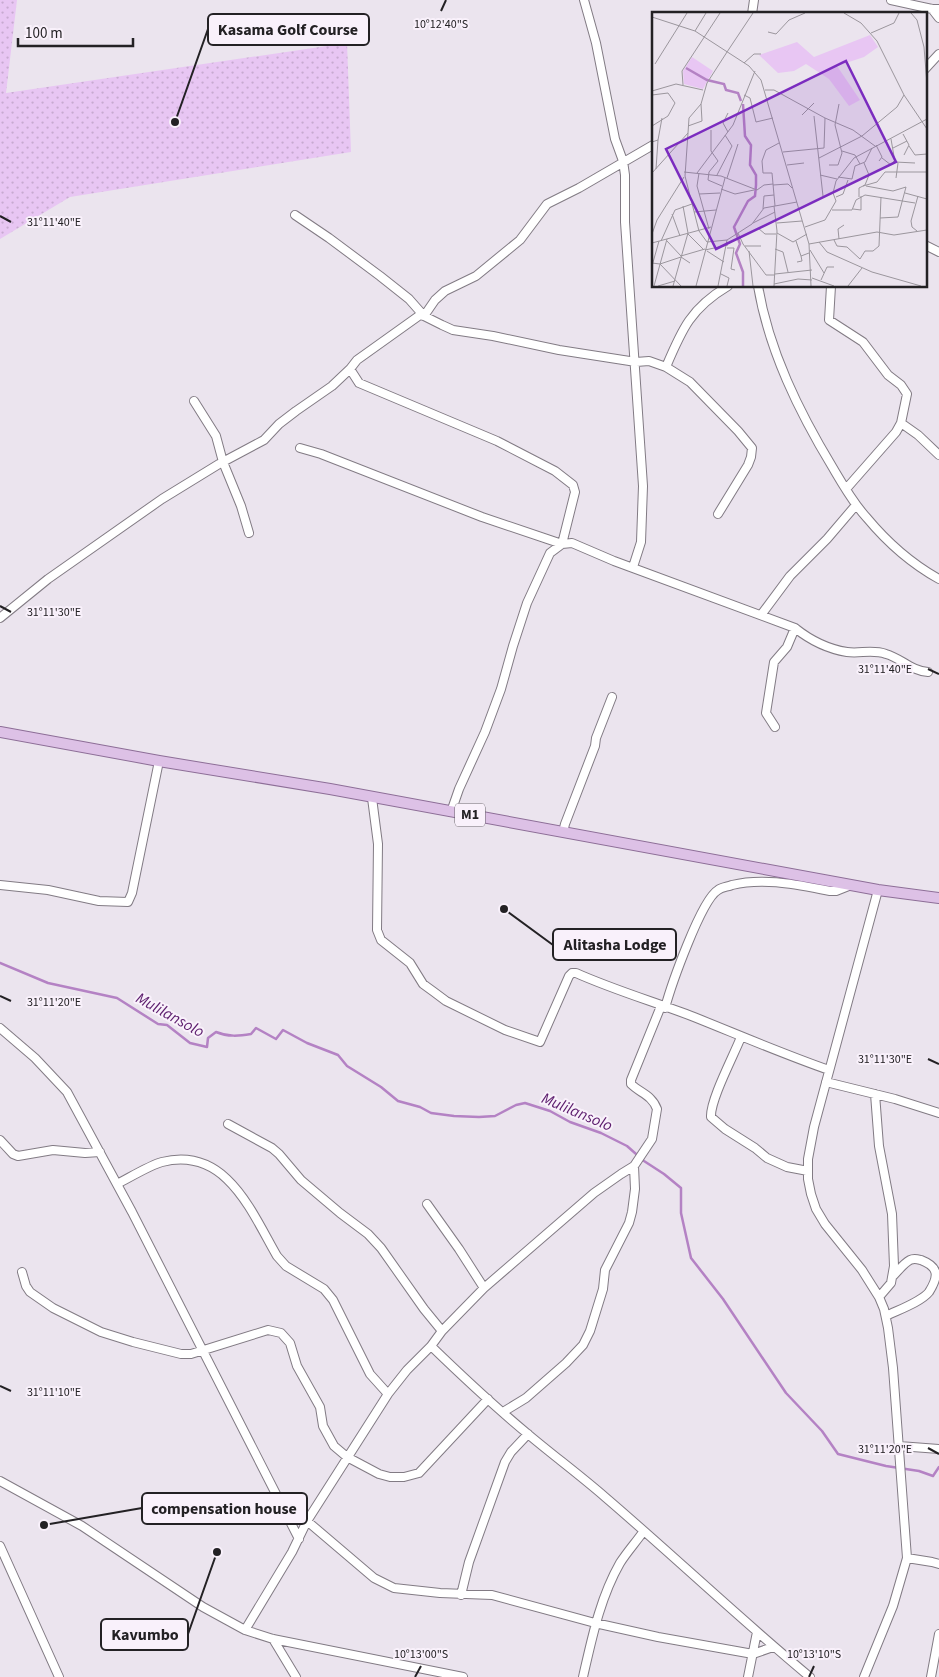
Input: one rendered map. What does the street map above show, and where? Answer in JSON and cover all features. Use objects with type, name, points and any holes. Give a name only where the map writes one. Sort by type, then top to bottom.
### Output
[{"type":"main road","name":"M1","points":[[0,732],[321,788],[878,890],[939,898]]},
{"type":"street","points":[[584,0],[596,43],[615,139],[623,161],[625,222],[643,486],[641,542],[633,567]]},
{"type":"street","points":[[891,0],[936,9],[939,18]]},
{"type":"street","points":[[926,68],[939,54]]},
{"type":"street","points":[[424,316],[435,300],[445,291],[476,276],[520,240],[547,204],[579,188],[652,146]]},
{"type":"street","points":[[295,215],[330,238],[380,276],[409,299],[424,316],[442,325],[454,330],[559,350],[636,362],[649,361],[666,367],[690,382],[752,448],[748,464],[718,514]]},
{"type":"street","points":[[926,246],[939,252]]},
{"type":"street","points":[[666,367],[689,319],[707,300],[725,288]]},
{"type":"street","points":[[758,288],[772,343],[793,394],[846,489],[867,518],[902,553],[939,579]]},
{"type":"street","points":[[831,288],[828,320],[863,342],[888,375],[906,390],[907,394],[901,423],[896,432],[846,489]]},
{"type":"street","points":[[0,618],[48,579],[162,499],[264,440],[296,411],[332,386],[357,360],[420,315],[424,316]]},
{"type":"street","points":[[350,369],[359,383],[497,441],[564,478],[573,485],[575,492],[562,544],[550,553],[527,603],[501,689],[451,812]]},
{"type":"street","points":[[194,401],[216,436],[223,462],[241,506],[249,533]]},
{"type":"street","points":[[901,423],[924,439],[939,455]]},
{"type":"street","points":[[300,448],[482,518],[562,544],[572,543],[795,628],[807,638],[827,646],[849,652],[867,650],[884,653],[917,670],[928,672]]},
{"type":"street","points":[[761,615],[790,576],[827,539],[856,505]]},
{"type":"street","points":[[774,727],[766,713],[774,662],[787,647],[795,628]]},
{"type":"street","points":[[563,832],[612,697]]},
{"type":"street","points":[[0,885],[48,890],[99,901],[128,902],[132,893],[159,761]]},
{"type":"street","points":[[372,798],[378,844],[377,930],[381,940],[410,963],[423,984],[446,1001],[505,1030],[540,1042],[566,982],[572,973],[576,973],[693,1017],[777,1052],[829,1070]]},
{"type":"street","points":[[245,1630],[299,1539],[307,1521],[388,1394],[407,1370],[432,1346],[442,1331],[484,1288],[594,1193],[638,1162],[652,1140],[657,1109],[648,1096],[631,1084],[631,1080],[703,909],[711,896],[719,889],[748,882],[773,882],[830,891],[836,891],[853,885]]},
{"type":"street","points":[[864,1677],[893,1606],[907,1558],[893,1368],[886,1316],[879,1297],[862,1270],[837,1240],[816,1209],[811,1194],[808,1159],[814,1127],[878,890]]},
{"type":"street","points":[[0,1028],[35,1058],[67,1092],[117,1184],[299,1539]]},
{"type":"street","points":[[741,1037],[718,1090],[711,1111],[711,1117],[767,1158],[787,1167],[808,1171]]},
{"type":"street","points":[[826,1082],[939,1113]]},
{"type":"street","points":[[875,1094],[879,1146],[892,1214],[893,1276],[888,1288],[879,1297]]},
{"type":"street","points":[[228,1124],[272,1148],[301,1180],[368,1234],[381,1248],[442,1331]]},
{"type":"street","points":[[0,1140],[13,1154],[18,1156],[53,1150],[85,1153],[100,1152]]},
{"type":"street","points":[[117,1184],[161,1162],[192,1159],[222,1173],[236,1186],[277,1256],[286,1266],[324,1289],[333,1300],[370,1374],[388,1394]]},
{"type":"street","points":[[503,1412],[526,1398],[566,1363],[583,1345],[590,1331],[603,1289],[605,1270],[629,1223],[638,1162]]},
{"type":"street","points":[[427,1204],[484,1288]]},
{"type":"street","points":[[886,1316],[924,1297],[938,1279],[936,1268],[932,1264],[916,1258],[910,1260],[893,1276]]},
{"type":"street","points":[[22,1272],[30,1292],[53,1308],[101,1332],[181,1354],[191,1354],[268,1330],[281,1333],[290,1343],[296,1366],[320,1407],[323,1426],[334,1446],[347,1457],[379,1474],[390,1477],[411,1476],[419,1473],[488,1399]]},
{"type":"street","points":[[432,1346],[488,1399],[605,1497],[730,1606],[773,1647],[810,1677]]},
{"type":"street","points":[[461,1594],[469,1562],[505,1462],[511,1452],[528,1434]]},
{"type":"street","points":[[899,1446],[939,1449]]},
{"type":"street","points":[[0,1481],[82,1526],[203,1607],[245,1630],[273,1639],[463,1677]]},
{"type":"street","points":[[307,1521],[374,1578],[389,1587],[492,1595],[595,1623],[658,1637],[753,1654],[773,1647]]},
{"type":"street","points":[[583,1677],[595,1623],[606,1594],[621,1562],[644,1532]]},
{"type":"street","points":[[0,1546],[59,1677]]},
{"type":"street","points":[[907,1558],[939,1564]]},
{"type":"street","points":[[748,1677],[757,1632]]},
{"type":"street","points":[[931,1677],[939,1634]]},
{"type":"street","points":[[273,1639],[296,1677]]},
{"type":"shaded area","points":[[0,0],[17,0],[6,93],[347,43],[351,152],[70,197],[0,239]]},
{"type":"waterway","name":"Mulilansolo","points":[[0,963],[48,983],[117,998],[158,1024],[167,1025],[190,1043],[207,1047],[208,1038],[216,1032],[220,1034],[242,1035],[251,1034],[256,1028],[276,1039],[283,1030],[307,1043],[338,1055],[347,1066],[381,1087],[398,1101],[420,1107],[431,1113],[454,1116],[495,1116],[516,1105],[525,1103],[550,1111],[570,1122],[601,1133],[627,1146],[681,1188],[681,1213],[691,1258],[723,1299],[786,1393],[822,1431],[838,1454],[886,1466],[919,1471],[933,1476],[939,1467]]},
{"type":"place","name":"Kasama Golf Course","points":[[175,122]]},
{"type":"place","name":"Alitasha Lodge","points":[[504,909]]},
{"type":"place","name":"compensation house","points":[[44,1525]]},
{"type":"place","name":"Kavumbo","points":[[217,1552]]}]
